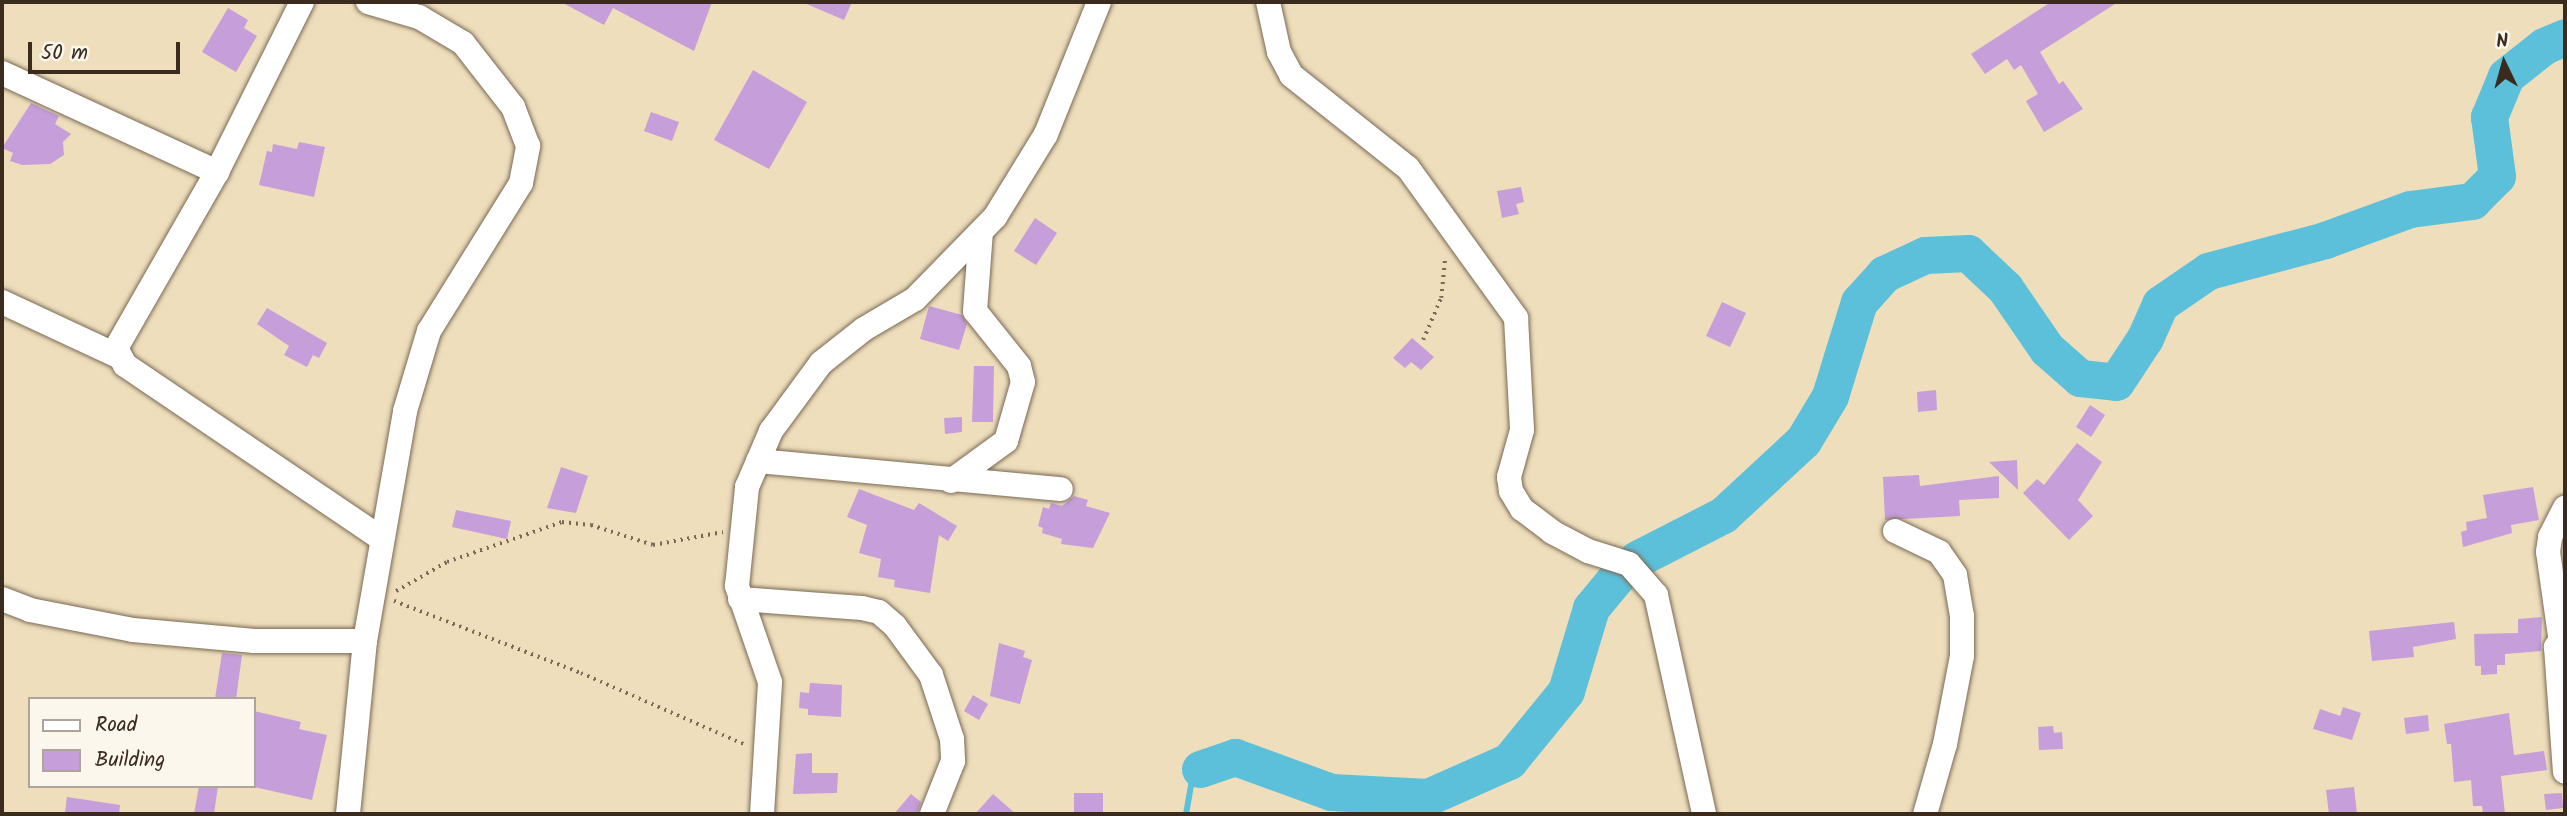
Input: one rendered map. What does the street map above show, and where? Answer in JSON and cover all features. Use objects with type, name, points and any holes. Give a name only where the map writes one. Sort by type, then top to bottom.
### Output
[{"type":"street","points":[[118,356],[119,338],[217,172],[302,2]]},
{"type":"street","points":[[348,814],[365,641],[405,411],[429,331],[521,183],[527,146],[513,107],[463,43],[419,16],[368,2]]},
{"type":"street","points":[[762,814],[770,682],[740,599],[737,571],[747,487],[787,404],[821,363],[864,329],[915,299],[995,217],[1046,134],[1099,2]]},
{"type":"street","points":[[1268,2],[1279,52],[1292,75],[1408,168],[1427,189],[1455,237],[1516,318],[1522,430],[1509,477],[1511,491],[1522,509],[1552,532],[1588,551],[1629,564],[1656,595],[1704,814]]},
{"type":"street","points":[[2,73],[217,172]]},
{"type":"street","points":[[951,481],[1006,441],[1023,382],[1018,366],[975,311],[981,232]]},
{"type":"street","points":[[2,302],[118,356],[382,539]]},
{"type":"street","points":[[758,461],[951,481],[1061,489]]},
{"type":"street","points":[[2565,508],[2550,537],[2548,552],[2563,634],[2556,647],[2565,772]]},
{"type":"street","points":[[1895,531],[1939,552],[1955,575],[1962,615],[1962,656],[1948,731],[1924,814]]},
{"type":"street","points":[[2,599],[30,610],[133,630],[255,640],[365,641]]},
{"type":"street","points":[[740,599],[862,608],[880,612],[895,626],[931,675],[952,739],[953,761],[932,814]]},
{"type":"path","points":[[1423,340],[1432,325],[1442,267],[1455,237]]},
{"type":"path","points":[[742,528],[653,545],[591,525],[562,522],[447,562],[385,597],[724,732],[753,748],[765,767]]},
{"type":"building","points":[[561,2],[712,2],[694,51],[613,8],[604,25]]},
{"type":"building","points":[[802,2],[852,2],[844,20]]},
{"type":"building","points":[[2051,2],[2118,2],[2040,52],[2059,84],[2063,81],[2083,109],[2044,132],[2026,101],[2038,94],[2021,65],[2014,70],[2007,59],[1985,74],[1971,54]]},
{"type":"building","points":[[228,8],[248,20],[244,28],[257,36],[236,72],[202,52]]},
{"type":"building","points":[[753,70],[807,102],[769,169],[714,140]]},
{"type":"building","points":[[31,103],[59,116],[55,124],[71,134],[63,142],[64,155],[50,164],[22,165],[10,161],[13,153],[2,148]]},
{"type":"building","points":[[651,112],[679,122],[672,141],[644,131]]},
{"type":"building","points":[[299,142],[325,147],[314,197],[259,185],[267,151],[272,152],[273,144],[297,149]]},
{"type":"building","points":[[1521,187],[1524,202],[1516,204],[1519,214],[1502,218],[1497,191]]},
{"type":"building","points":[[1035,218],[1057,233],[1036,265],[1014,251]]},
{"type":"building","points":[[1722,302],[1746,313],[1730,347],[1706,336]]},
{"type":"building","points":[[929,306],[962,315],[967,324],[959,350],[920,339]]},
{"type":"building","points":[[267,308],[327,343],[319,358],[313,355],[307,367],[284,355],[289,346],[257,324]]},
{"type":"building","points":[[1412,338],[1434,357],[1421,370],[1411,362],[1405,368],[1393,358]]},
{"type":"building","points":[[974,366],[994,366],[993,422],[972,422]]},
{"type":"building","points":[[1936,390],[1937,410],[1918,412],[1917,392]]},
{"type":"building","points":[[2090,405],[2105,415],[2091,437],[2076,427]]},
{"type":"building","points":[[962,417],[962,432],[945,434],[944,418]]},
{"type":"building","points":[[2077,443],[2102,462],[2078,500],[2093,516],[2069,540],[2023,493],[2037,479],[2044,485]]},
{"type":"building","points":[[2017,460],[2018,490],[1989,462]]},
{"type":"building","points":[[561,467],[588,476],[576,513],[547,508]]},
{"type":"building","points":[[1919,475],[1920,486],[1999,476],[1999,498],[1959,500],[1960,516],[1885,520],[1883,477]]},
{"type":"building","points":[[2533,487],[2539,520],[2511,525],[2512,533],[2463,547],[2461,532],[2467,530],[2466,522],[2487,518],[2483,495]]},
{"type":"building","points":[[859,489],[914,510],[919,503],[957,526],[948,541],[939,535],[930,593],[894,587],[895,580],[878,577],[881,559],[859,553],[867,525],[847,517]]},
{"type":"building","points":[[1074,496],[1088,500],[1086,506],[1110,513],[1093,548],[1061,544],[1062,539],[1042,533],[1043,528],[1038,526],[1043,507],[1049,509],[1051,503],[1062,506]]},
{"type":"building","points":[[456,510],[511,521],[507,539],[452,527]]},
{"type":"building","points":[[2542,617],[2541,651],[2505,654],[2505,665],[2497,665],[2497,674],[2481,675],[2481,666],[2475,666],[2474,634],[2518,633],[2518,619]]},
{"type":"building","points":[[2454,622],[2456,639],[2413,647],[2414,657],[2372,661],[2369,631]]},
{"type":"building","points":[[999,643],[1025,651],[1023,657],[1032,660],[1020,704],[990,696]]},
{"type":"building","points":[[222,653],[242,655],[236,697],[215,697]]},
{"type":"building","points":[[810,683],[842,685],[841,717],[808,715],[808,709],[799,708],[800,692],[809,693]]},
{"type":"building","points":[[973,695],[988,704],[979,720],[964,711]]},
{"type":"building","points":[[2343,707],[2361,713],[2352,740],[2313,729],[2320,709],[2340,716]]},
{"type":"building","points":[[256,711],[301,722],[299,729],[327,735],[312,800],[256,787]]},
{"type":"building","points":[[2509,713],[2514,755],[2544,751],[2547,770],[2501,776],[2505,814],[2483,814],[2482,806],[2473,806],[2471,780],[2454,782],[2451,744],[2447,744],[2444,724]]},
{"type":"building","points":[[2428,715],[2429,731],[2406,734],[2404,718]]},
{"type":"building","points":[[2053,726],[2054,733],[2062,732],[2063,749],[2039,750],[2038,727]]},
{"type":"building","points":[[812,753],[812,773],[838,773],[837,793],[793,794],[796,754]]},
{"type":"building","points":[[2354,787],[2357,814],[2329,814],[2326,790]]},
{"type":"building","points":[[199,788],[218,788],[214,814],[194,814]]},
{"type":"building","points":[[1074,793],[1103,793],[1103,814],[1074,814]]},
{"type":"building","points":[[2562,793],[2563,808],[2546,810],[2544,794]]},
{"type":"building","points":[[911,794],[921,802],[917,814],[894,814]]},
{"type":"building","points":[[993,794],[1016,814],[975,814]]},
{"type":"building","points":[[67,797],[120,805],[119,814],[65,812]]},
{"type":"waterway","points":[[1200,769],[1235,757],[1331,792],[1428,797],[1509,761],[1566,691],[1591,608],[1620,573],[1637,559],[1723,515],[1803,441],[1830,396],[1859,302],[1884,274],[1925,255],[1968,253],[2005,288],[2047,349],[2080,378],[2116,382],[2145,338],[2160,304],[2208,271],[2325,240],[2410,209],[2472,201],[2497,176],[2489,117],[2506,76],[2544,46],[2565,37]]},
{"type":"waterway","points":[[1186,814],[1192,780],[1200,769]]}]
